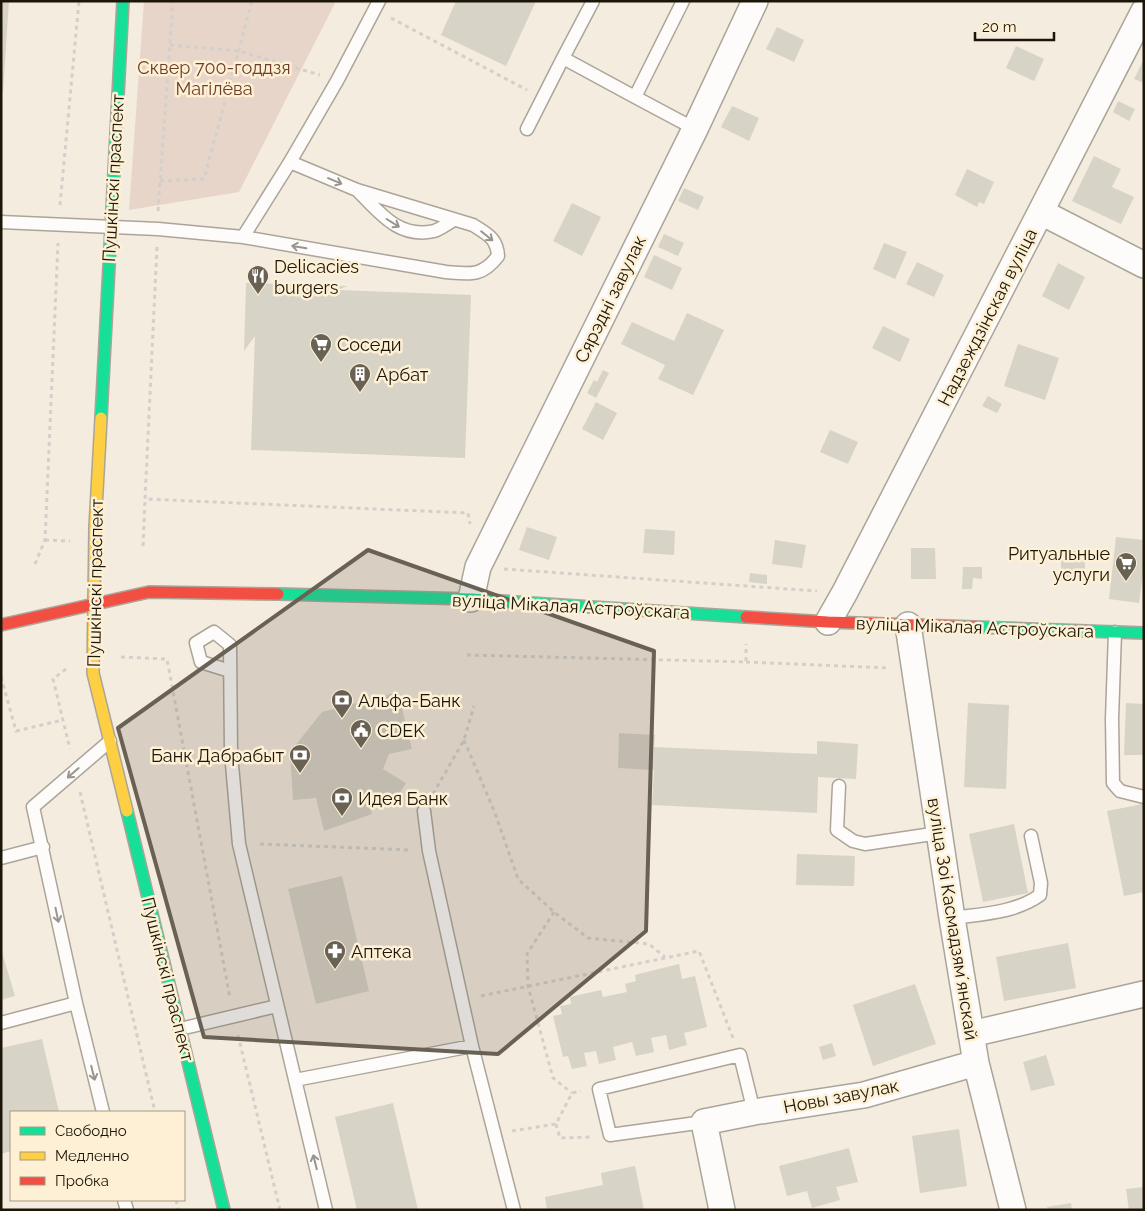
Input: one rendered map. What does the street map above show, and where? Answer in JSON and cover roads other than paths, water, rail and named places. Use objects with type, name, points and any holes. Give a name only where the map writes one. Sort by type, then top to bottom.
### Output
[{"type":"main road","name":"Пушкінскі праспект","points":[[123,1],[95,528],[93,673],[224,1210]]},
{"type":"main road","name":"вуліца Мікалая Астроўскага","points":[[1,625],[149,592],[226,592],[471,599],[828,622],[1144,634]]},
{"type":"street","name":"Сярэдні завулак","points":[[471,599],[478,567],[695,129],[754,1]]},
{"type":"street","name":"Надзеждзінская вуліца","points":[[828,622],[846,592],[1144,11]]},
{"type":"street","points":[[1040,212],[1144,265]]},
{"type":"street","name":"вуліца Зоі Касмадзямʼянскай","points":[[908,625],[976,1063],[1012,1210]]},
{"type":"street","points":[[971,1034],[1144,994]]},
{"type":"street","name":"Новы завулак","points":[[704,1122],[754,1112],[864,1096],[976,1063]]},
{"type":"street","points":[[704,1122],[722,1210]]},
{"type":"lane","points":[[527,129],[593,1]]},
{"type":"lane","points":[[635,97],[683,1]]},
{"type":"lane","points":[[243,237],[290,162],[337,81],[377,6]]},
{"type":"lane","points":[[563,58],[695,129]]},
{"type":"lane","points":[[1,222],[158,229],[243,237],[446,272],[473,274],[490,267],[498,256],[497,245],[490,236],[473,225],[357,190],[290,162]]},
{"type":"lane","points":[[357,190],[392,224],[406,230],[435,231],[454,220]]},
{"type":"lane","points":[[1115,632],[1112,783],[1120,791],[1144,797]]},
{"type":"lane","points":[[230,671],[231,753],[238,844],[326,1210]]},
{"type":"lane","points":[[103,1111],[76,1003],[33,807],[110,741]]},
{"type":"lane","points":[[839,786],[837,830],[852,841],[865,844],[939,833]]},
{"type":"lane","points":[[424,811],[429,851],[472,1046],[514,1210]]},
{"type":"lane","points":[[952,918],[1006,910],[1028,903],[1040,895],[1041,883],[1031,836]]},
{"type":"lane","points":[[1,858],[43,847]]},
{"type":"lane","points":[[1,1023],[76,1003]]},
{"type":"lane","points":[[180,1029],[277,1006]]},
{"type":"lane","points":[[295,1080],[472,1046]]},
{"type":"lane","points":[[704,1122],[610,1135],[599,1090],[740,1055],[754,1112]]},
{"type":"place","name":"Delicacies burgers","points":[[258,295]]},
{"type":"place","name":"Соседи","points":[[321,363]]},
{"type":"place","name":"Арбат","points":[[360,393]]},
{"type":"place","name":"Ритуальные услуги","points":[[1126,582]]},
{"type":"place","name":"Альфа-Банк","points":[[342,719]]},
{"type":"place","name":"CDEK","points":[[361,749]]},
{"type":"place","name":"Банк Дабрабыт","points":[[300,774]]},
{"type":"place","name":"Идея Банк","points":[[342,817]]},
{"type":"place","name":"Аптека","points":[[335,970]]},
{"type":"park label","name":"Сквер 700-годдзя Магілёва","points":[[214,77]]}]
